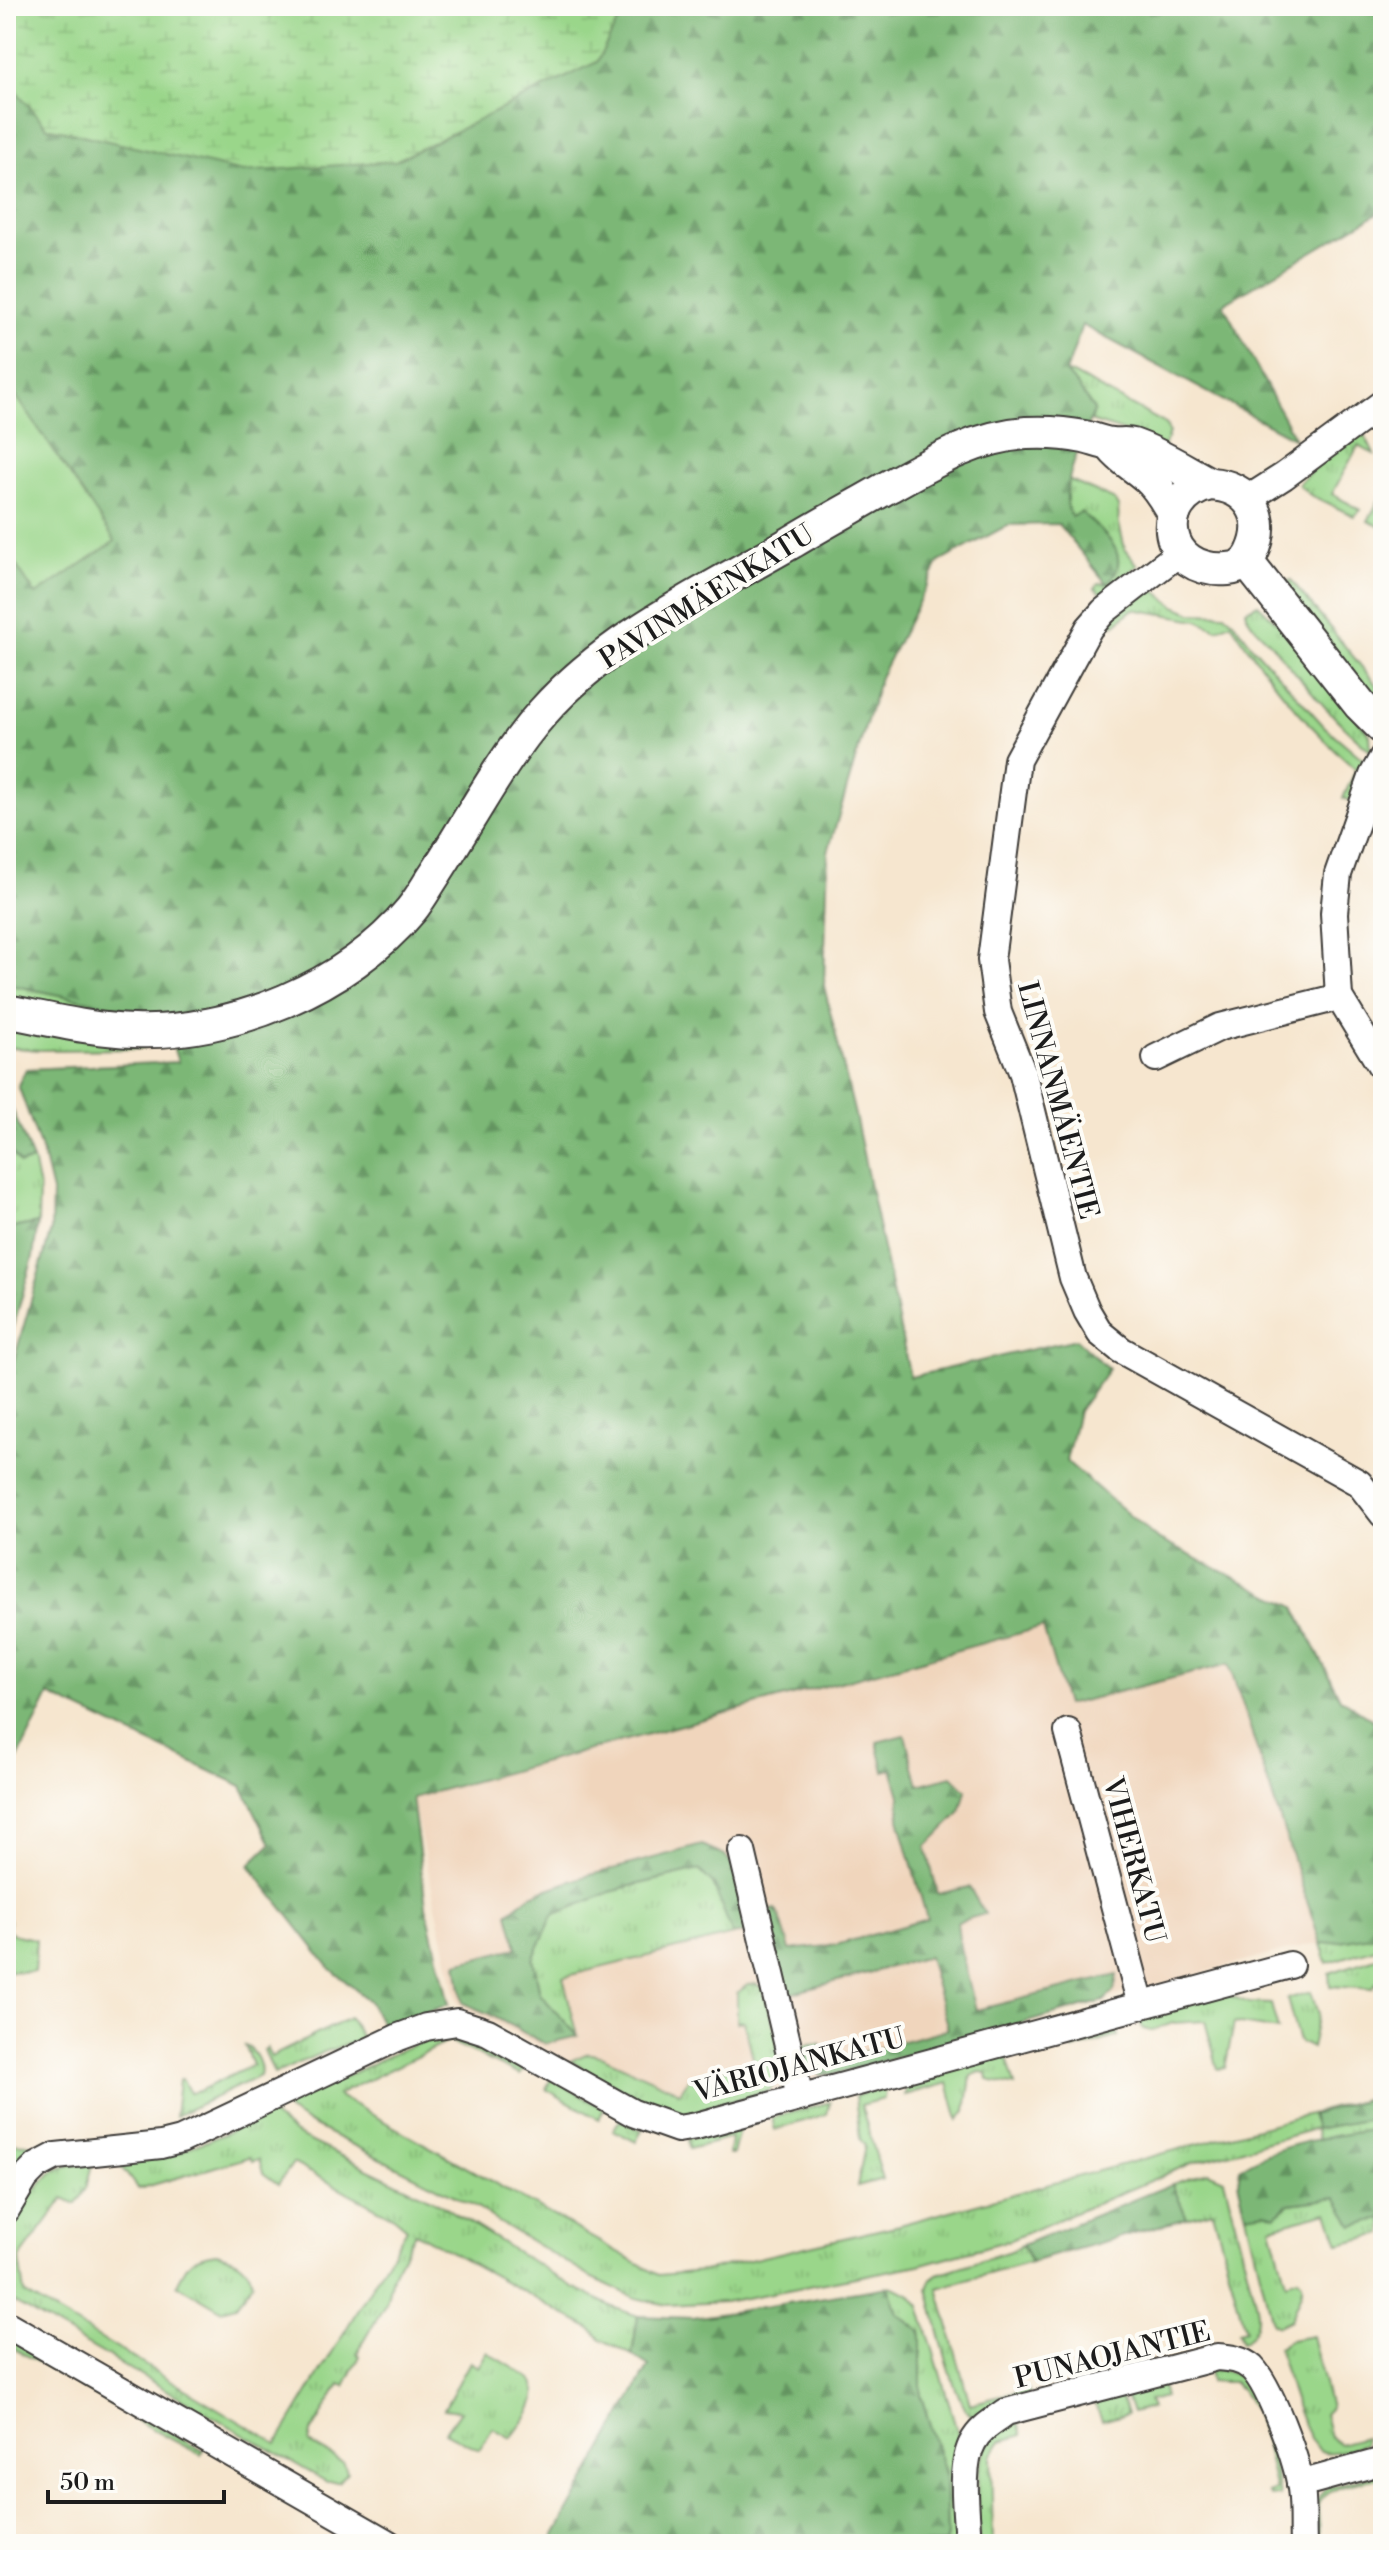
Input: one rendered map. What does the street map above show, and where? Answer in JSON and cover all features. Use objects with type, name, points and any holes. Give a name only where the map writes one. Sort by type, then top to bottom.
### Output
[{"type":"street","points":[[1248,499],[1383,403]]},
{"type":"street","name":"PAVINMÄENKATU","points":[[6,1011],[111,1030],[139,1032],[176,1029],[231,1019],[273,1005],[345,969],[410,910],[542,712],[610,651],[831,519],[972,443],[1023,433],[1053,432],[1110,444],[1130,444],[1210,484]]},
{"type":"street","points":[[1110,444],[1121,459],[1162,493],[1174,514]]},
{"type":"street","points":[[1210,484],[1236,488],[1248,499],[1254,511],[1257,540],[1247,562],[1235,568],[1201,568],[1179,553],[1173,529],[1174,514],[1189,493],[1210,484]]},
{"type":"street","name":"LINNANMÄENTIE","points":[[1179,553],[1104,611],[1089,628],[1017,760],[991,960],[998,1012],[1023,1074],[1073,1278],[1100,1333],[1121,1350],[1359,1483],[1383,1514]]},
{"type":"street","points":[[1247,562],[1360,705],[1383,728]]},
{"type":"street","points":[[1383,757],[1373,775],[1338,874],[1334,913],[1339,997],[1383,1069]]},
{"type":"street","points":[[1156,1058],[1220,1027],[1339,997]]},
{"type":"street","name":"VIHERKATU","points":[[1068,1732],[1141,2005]]},
{"type":"street","points":[[742,1851],[800,2097]]},
{"type":"street","name":"VÄRIOJANKATU","points":[[6,2210],[25,2178],[37,2166],[56,2156],[161,2145],[181,2140],[399,2037],[441,2023],[457,2022],[488,2032],[633,2113],[678,2129],[1290,1965]]},
{"type":"street","points":[[6,2324],[389,2544]]},
{"type":"street","name":"PUNAOJANTIE","points":[[968,2544],[966,2470],[972,2443],[985,2426],[1006,2412],[1217,2357],[1234,2358],[1250,2366],[1262,2382],[1293,2455],[1300,2484],[1303,2544]]},
{"type":"street","points":[[1300,2484],[1383,2461]]},
{"type":"shaded area","points":[[1043,1626],[1066,1705],[1229,1664],[1321,1944],[1104,1999],[685,2114],[666,2113],[458,2004],[412,1798]]},
{"type":"green space","points":[[6,6],[1383,6],[1383,210],[1223,304],[1295,439],[1082,325],[1066,373],[1094,410],[1073,464],[1067,494],[1068,507],[1072,517],[1081,512],[1107,536],[1117,554],[1115,573],[1107,584],[1058,524],[1008,525],[939,562],[880,677],[828,852],[824,986],[855,1115],[910,1377],[1076,1339],[1109,1369],[1078,1411],[1066,1461],[1157,1539],[1295,1607],[1340,1698],[1383,1727],[1383,1780],[1379,1788],[1383,1791],[1383,1934],[1321,1944],[1229,1664],[1066,1705],[1043,1627],[412,1798],[426,1906],[449,2004],[384,2029],[369,2001],[330,1968],[249,1865],[271,1844],[242,1786],[49,1695],[6,1783],[6,1388],[51,1230],[52,1192],[43,1155],[18,1085],[26,1069],[178,1062],[163,1016],[6,984]]},
{"type":"green space","points":[[6,6],[626,6],[597,62],[395,161],[243,172],[47,127],[6,79]]},
{"type":"green space","points":[[1066,373],[1166,424],[1169,432],[1164,448],[1090,421],[1094,410]]},
{"type":"green space","points":[[6,381],[115,541],[36,595],[6,550]]},
{"type":"green space","points":[[1359,434],[1365,436],[1374,454],[1358,446],[1332,494],[1361,510],[1354,516],[1310,495],[1298,484],[1317,465]]},
{"type":"green space","points":[[1068,480],[1113,499],[1118,506],[1125,549],[1138,565],[1103,594],[1095,588],[1099,583],[1107,584],[1066,509]]},
{"type":"green space","points":[[1383,492],[1380,516],[1383,517],[1383,528],[1368,521]]},
{"type":"green space","points":[[1291,580],[1383,693],[1383,709],[1307,618],[1285,582]]},
{"type":"green space","points":[[1152,588],[1175,606],[1192,613],[1225,614],[1325,727],[1365,761],[1351,801],[1343,798],[1356,770],[1289,701],[1231,623],[1217,629],[1198,620],[1133,609],[1114,625],[1107,620]]},
{"type":"green space","points":[[1258,604],[1286,631],[1370,735],[1371,751],[1331,714],[1253,625],[1246,610]]},
{"type":"green space","points":[[6,984],[163,1016],[105,1017],[6,998]]},
{"type":"green space","points":[[6,1024],[146,1044],[143,1049],[39,1050],[6,1047]]},
{"type":"green space","points":[[6,1094],[33,1160],[20,1164],[6,1145]]},
{"type":"green space","points":[[6,1145],[20,1164],[33,1160],[39,1188],[38,1223],[6,1229]]},
{"type":"green space","points":[[38,1223],[33,1257],[6,1353],[6,1229]]},
{"type":"green space","points":[[905,1735],[918,1785],[952,1776],[966,1790],[960,1813],[926,1847],[938,1894],[969,1887],[985,1914],[957,1922],[976,2010],[1117,1975],[1114,1991],[1104,2001],[836,2074],[820,2075],[802,2062],[798,2045],[820,2043],[826,2062],[948,2029],[928,1957],[789,1994],[766,1921],[771,1910],[775,1909],[790,1950],[836,1945],[927,1919],[899,1819],[900,1796],[892,1769],[884,1771],[877,1742]]},
{"type":"green space","points":[[702,1845],[725,1855],[736,1872],[752,1932],[733,1935],[713,1884],[699,1870],[618,1889],[553,1915],[533,1959],[540,1994],[578,2036],[545,2044],[463,2003],[457,1963],[517,1948],[508,1913],[531,1895],[583,1877]]},
{"type":"green space","points":[[699,1870],[713,1883],[733,1935],[563,1977],[578,2036],[540,1994],[533,1959],[553,1915],[618,1889]]},
{"type":"green space","points":[[6,1919],[9,1920],[8,1931],[36,1940],[34,1972],[6,1971]]},
{"type":"green space","points":[[1383,1934],[1383,2006],[1376,1983],[1372,1989],[1330,1986],[1329,1973],[1382,1956],[1382,1946],[1327,1963],[1321,1944]]},
{"type":"green space","points":[[755,1984],[763,1988],[780,2057],[777,2079],[766,2092],[685,2114],[666,2113],[570,2061],[588,2053],[603,2057],[680,2092],[690,2077],[754,2062],[744,2021],[737,2022],[737,1993]]},
{"type":"green space","points":[[1311,1992],[1318,2014],[1311,2048],[1299,2042],[1287,1999]]},
{"type":"green space","points":[[1226,1994],[1249,2003],[1271,2004],[1278,2030],[1234,2023],[1225,2068],[1218,2069],[1205,2021],[1173,2023],[1151,2031],[1143,2029],[1138,2017]]},
{"type":"green space","points":[[349,2018],[363,2039],[274,2074],[264,2050],[267,2048],[271,2057]]},
{"type":"green space","points":[[1114,2024],[1118,2036],[1073,2050],[1069,2037]]},
{"type":"green space","points":[[449,2035],[487,2042],[528,2064],[520,2075],[449,2041],[337,2095],[659,2275],[703,2271],[895,2226],[1383,2094],[1383,2234],[1339,2244],[1328,2212],[1271,2227],[1286,2282],[1298,2278],[1302,2282],[1302,2290],[1290,2320],[1278,2326],[1272,2323],[1246,2215],[1290,2204],[1336,2198],[1315,2129],[1192,2163],[1010,2240],[919,2265],[724,2302],[667,2305],[636,2298],[589,2276],[479,2208],[305,2121],[288,2111],[285,2105],[403,2049]]},
{"type":"green space","points":[[245,2046],[257,2058],[260,2076],[175,2116],[179,2080],[182,2079],[190,2093],[253,2065]]},
{"type":"green space","points":[[1006,2054],[1015,2086],[988,2080],[987,2073],[971,2076],[966,2111],[958,2120],[948,2083],[905,2095],[908,2080]]},
{"type":"green space","points":[[551,2078],[604,2109],[599,2119],[546,2089]]},
{"type":"green space","points":[[885,2087],[884,2099],[861,2105],[883,2179],[857,2186],[865,2146],[860,2139],[855,2096]]},
{"type":"green space","points":[[1383,2094],[1383,2117],[1316,2129],[1311,2115]]},
{"type":"green space","points":[[830,2102],[827,2114],[775,2130],[772,2118]]},
{"type":"green space","points":[[269,2113],[295,2134],[433,2200],[575,2288],[638,2316],[632,2355],[601,2339],[591,2329],[415,2232],[392,2276],[386,2303],[357,2353],[360,2356],[345,2386],[340,2384],[311,2433],[309,2443],[344,2463],[347,2472],[338,2482],[327,2482],[6,2298],[6,2237],[27,2199],[53,2171],[70,2165],[92,2164],[86,2188],[76,2204],[64,2198],[19,2259],[24,2293],[277,2444],[407,2228],[394,2217],[293,2163],[278,2184],[263,2173],[259,2159],[252,2161],[250,2157],[138,2189],[119,2164],[196,2145]]},
{"type":"green space","points":[[620,2120],[642,2130],[636,2142],[613,2130]]},
{"type":"green space","points":[[740,2126],[733,2154],[729,2154],[731,2138],[689,2149],[688,2139]]},
{"type":"green space","points":[[1383,2128],[1383,2218],[1353,2226],[1336,2198],[1290,2204],[1275,2216],[1266,2212],[1246,2215],[1238,2182],[1240,2168],[1291,2146]]},
{"type":"green space","points":[[6,2143],[41,2147],[20,2164],[6,2182],[9,2155],[6,2154]]},
{"type":"green space","points":[[1208,2172],[1224,2179],[1256,2305],[1256,2326],[1242,2343],[1238,2332],[1245,2330],[1213,2211],[1187,2218],[1172,2184]]},
{"type":"green space","points":[[1172,2184],[1187,2218],[1031,2262],[1022,2245]]},
{"type":"green space","points":[[1022,2245],[1031,2262],[938,2288],[970,2404],[1028,2389],[1030,2395],[992,2406],[972,2416],[965,2408],[952,2378],[928,2289],[931,2280],[938,2274]]},
{"type":"green space","points":[[216,2253],[239,2262],[247,2269],[253,2282],[236,2306],[221,2310],[177,2284],[191,2262],[200,2256]]},
{"type":"green space","points":[[890,2286],[910,2294],[920,2306],[959,2437],[956,2544],[945,2544],[945,2474],[921,2396],[921,2332],[898,2314]]},
{"type":"green space","points":[[888,2287],[898,2314],[921,2332],[921,2396],[945,2474],[945,2544],[550,2544],[649,2366],[632,2355],[638,2316],[693,2318]]},
{"type":"green space","points":[[1312,2336],[1330,2408],[1324,2414],[1330,2437],[1340,2444],[1364,2437],[1364,2444],[1326,2452],[1315,2445],[1308,2434],[1278,2348],[1291,2340]]},
{"type":"green space","points":[[6,2338],[119,2403],[117,2408],[6,2344]]},
{"type":"green space","points":[[487,2352],[530,2378],[535,2394],[531,2410],[511,2438],[493,2428],[479,2450],[445,2432],[460,2411],[444,2409],[470,2362],[478,2367]]},
{"type":"green space","points":[[1208,2370],[1237,2376],[1256,2396],[1279,2451],[1272,2454],[1280,2496],[1271,2497],[1268,2494],[1276,2491],[1262,2432],[1251,2404],[1233,2382],[1210,2382]]},
{"type":"green space","points":[[1161,2382],[1165,2397],[1148,2401],[1151,2408],[1132,2413],[1125,2392]]},
{"type":"green space","points":[[1120,2393],[1127,2414],[1102,2421],[1094,2401]]},
{"type":"green space","points":[[131,2411],[203,2451],[201,2455],[128,2416]]},
{"type":"green space","points":[[1018,2422],[1022,2435],[1001,2441],[991,2456],[993,2544],[979,2544],[977,2490],[982,2456],[1001,2430]]},
{"type":"green space","points":[[1383,2472],[1383,2477],[1344,2486],[1327,2495],[1318,2509],[1320,2535],[1314,2536],[1316,2504],[1327,2488]]}]
